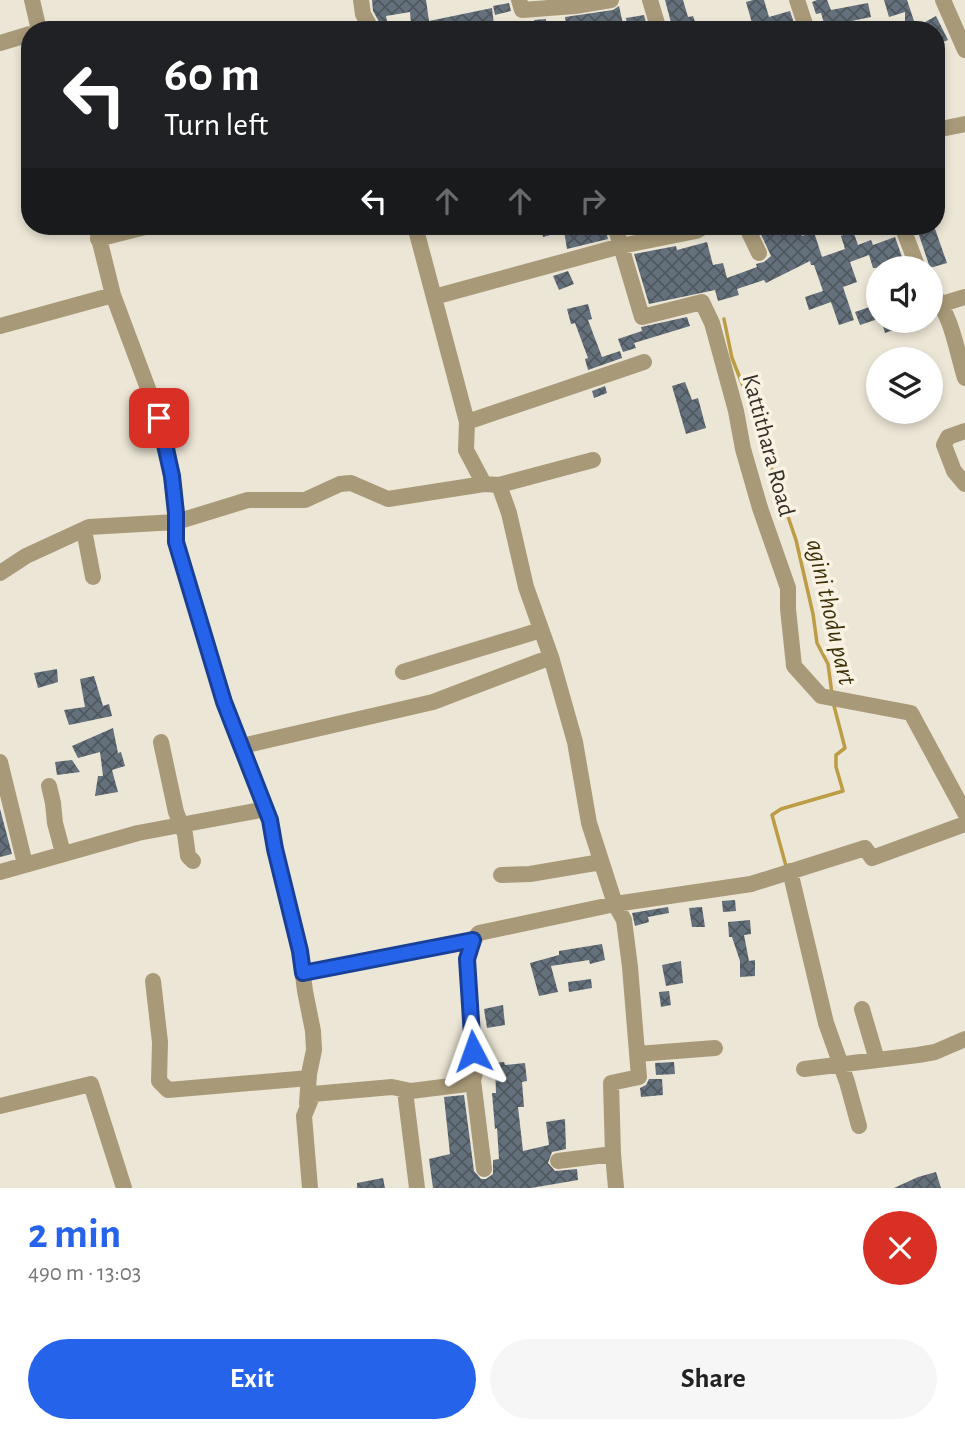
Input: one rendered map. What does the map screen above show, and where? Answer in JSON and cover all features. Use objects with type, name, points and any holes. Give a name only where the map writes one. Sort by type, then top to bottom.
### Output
[{"type":"street","points":[[32,0],[37,21]]},
{"type":"street","points":[[360,0],[367,21]]},
{"type":"street","points":[[519,0],[522,10],[611,0]]},
{"type":"street","points":[[650,0],[656,21]]},
{"type":"street","points":[[797,0],[804,21]]},
{"type":"street","points":[[943,0],[965,50]]},
{"type":"street","points":[[0,43],[21,37]]},
{"type":"street","points":[[945,128],[965,124]]},
{"type":"street","points":[[98,235],[113,295],[167,446],[176,542],[224,702],[266,809],[300,951],[314,1050],[304,1116],[310,1188]]},
{"type":"street","points":[[417,235],[467,422],[466,450],[509,513],[526,587],[551,657],[575,742],[589,822],[615,904],[624,920],[639,1077],[611,1083],[612,1154],[616,1188]]},
{"type":"street","name":"Kattithara Road","points":[[618,235],[642,317],[702,302],[707,312],[736,411],[743,449],[788,588],[794,666],[821,696],[911,713],[959,786]]},
{"type":"street","points":[[434,297],[621,246],[676,235]]},
{"type":"street","points":[[750,235],[759,253]]},
{"type":"street","points":[[905,235],[913,256]]},
{"type":"street","points":[[0,326],[113,295]]},
{"type":"street","points":[[943,298],[965,297]]},
{"type":"street","points":[[943,317],[965,378]]},
{"type":"street","points":[[467,422],[644,362]]},
{"type":"street","points":[[965,431],[948,437],[944,445],[954,471],[965,484]]},
{"type":"street","points":[[0,573],[26,556],[89,527],[176,522],[248,500],[305,500],[340,484],[351,483],[388,499],[491,485],[593,460]]},
{"type":"street","points":[[84,530],[93,577]]},
{"type":"street","points":[[403,671],[541,631]]},
{"type":"street","points":[[242,746],[433,702],[551,657]]},
{"type":"street","points":[[161,742],[180,825],[185,834],[188,856],[193,861]]},
{"type":"street","points":[[0,762],[25,864]]},
{"type":"street","points":[[49,786],[63,853]]},
{"type":"street","points":[[959,786],[965,813]]},
{"type":"street","points":[[0,872],[138,833],[266,809]]},
{"type":"street","points":[[484,1169],[473,1080],[475,1073],[467,959],[477,934],[615,904],[751,884],[865,848],[872,858],[965,824]]},
{"type":"street","points":[[501,875],[530,874],[601,862]]},
{"type":"street","points":[[790,872],[826,1023],[859,1126]]},
{"type":"street","points":[[303,973],[473,940]]},
{"type":"street","points":[[153,981],[160,1042],[159,1081],[168,1090],[309,1078]]},
{"type":"street","points":[[862,1009],[877,1060]]},
{"type":"street","points":[[804,1069],[934,1052],[965,1040]]},
{"type":"street","points":[[637,1054],[715,1048]]},
{"type":"street","points":[[307,1104],[313,1094],[392,1087],[405,1091],[467,1084],[473,1080]]},
{"type":"street","points":[[0,1106],[91,1084],[124,1188]]},
{"type":"street","points":[[405,1091],[417,1188]]},
{"type":"street","points":[[558,1161],[612,1154]]},
{"type":"building","points":[[372,0],[426,0],[429,21],[411,21],[410,12],[386,16],[387,21],[379,21],[373,11]]},
{"type":"building","points":[[665,0],[683,0],[688,17],[693,16],[695,21],[671,21]]},
{"type":"building","points":[[764,0],[769,17],[790,11],[793,21],[751,21],[746,2]]},
{"type":"building","points":[[827,0],[831,10],[868,3],[871,17],[852,21],[823,21],[821,13],[816,14],[812,2]]},
{"type":"building","points":[[884,0],[907,0],[914,21],[905,21],[905,12],[889,17]]},
{"type":"building","points":[[509,3],[511,11],[495,15],[493,6]]},
{"type":"building","points":[[619,6],[622,21],[566,21],[565,17],[613,10]]},
{"type":"building","points":[[492,8],[494,21],[429,21]]},
{"type":"building","points":[[644,15],[646,21],[626,21],[626,18]]},
{"type":"building","points":[[565,235],[607,235],[608,239],[567,249]]},
{"type":"building","points":[[761,235],[815,235],[822,257],[845,249],[841,236],[843,235],[854,235],[858,245],[871,240],[873,245],[895,237],[902,256],[869,255],[850,262],[857,282],[843,287],[854,320],[839,325],[831,302],[809,310],[805,297],[823,291],[810,261],[766,283],[764,280],[737,289],[739,295],[718,301],[715,290],[649,304],[634,254],[676,246],[677,250],[707,242],[713,265],[723,263],[727,278],[764,262],[771,256]]},
{"type":"building","points":[[919,235],[937,235],[947,263],[943,264],[943,256],[926,256]]},
{"type":"building","points":[[568,271],[574,284],[559,290],[553,276]]},
{"type":"building","points":[[588,304],[592,319],[588,320],[602,357],[620,351],[622,358],[588,370],[585,359],[588,358],[575,323],[571,324],[567,309]]},
{"type":"building","points":[[866,308],[866,323],[860,325],[855,312]]},
{"type":"building","points":[[687,317],[690,326],[634,343],[636,348],[623,352],[618,339],[642,331],[641,327]]},
{"type":"building","points":[[685,382],[692,400],[698,398],[706,428],[686,434],[672,386]]},
{"type":"building","points":[[605,386],[607,393],[594,398],[592,391]]},
{"type":"building","points":[[57,669],[58,682],[38,688],[34,673]]},
{"type":"building","points":[[94,676],[103,706],[109,704],[112,716],[69,725],[64,710],[85,707],[80,679]]},
{"type":"building","points":[[113,728],[118,753],[121,752],[125,766],[112,770],[118,792],[95,796],[98,776],[103,776],[100,752],[78,758],[72,746]]},
{"type":"building","points":[[72,760],[80,772],[57,775],[55,762]]},
{"type":"building","points":[[0,809],[12,854],[0,857]]},
{"type":"building","points":[[735,900],[736,911],[723,912],[722,901]]},
{"type":"building","points":[[668,907],[669,913],[648,917],[649,922],[635,926],[632,913]]},
{"type":"building","points":[[702,907],[705,927],[692,927],[689,908]]},
{"type":"building","points":[[750,920],[751,934],[744,935],[749,961],[755,960],[755,976],[740,977],[740,961],[732,937],[729,937],[728,922]]},
{"type":"building","points":[[602,944],[605,960],[590,964],[589,960],[551,966],[558,992],[539,996],[530,963],[559,955],[559,951]]},
{"type":"building","points":[[681,961],[683,983],[666,986],[662,965]]},
{"type":"building","points":[[591,979],[592,988],[569,992],[568,982]]},
{"type":"building","points":[[669,991],[671,1005],[661,1007],[659,992]]},
{"type":"building","points":[[503,1005],[505,1025],[487,1028],[484,1009]]},
{"type":"building","points":[[504,1062],[505,1065],[525,1063],[527,1081],[522,1082],[524,1107],[518,1107],[523,1151],[549,1145],[546,1122],[565,1119],[566,1149],[552,1152],[548,1163],[555,1171],[577,1169],[578,1180],[531,1188],[433,1188],[429,1159],[450,1154],[444,1097],[464,1095],[474,1171],[481,1179],[493,1174],[493,1160],[499,1159],[492,1093],[496,1093],[495,1063]]},
{"type":"building","points":[[674,1062],[675,1074],[656,1075],[655,1063]]},
{"type":"building","points":[[649,1079],[662,1079],[663,1095],[641,1097],[640,1088],[646,1085]]},
{"type":"building","points":[[936,1172],[941,1188],[894,1188],[918,1177]]},
{"type":"building","points":[[383,1178],[385,1188],[357,1188],[357,1183]]},
{"type":"waterway","name":"agini thodu part","points":[[724,319],[732,358],[796,540],[817,643],[828,664],[832,694]]},
{"type":"waterway","name":"agini thodu part","points":[[786,866],[772,815],[781,809],[843,791],[836,767],[836,755],[845,748],[833,702]]},
{"type":"route","points":[[159,418],[172,476],[176,542],[224,702],[259,786],[270,820],[303,973],[473,940],[467,959],[473,1051]]}]
